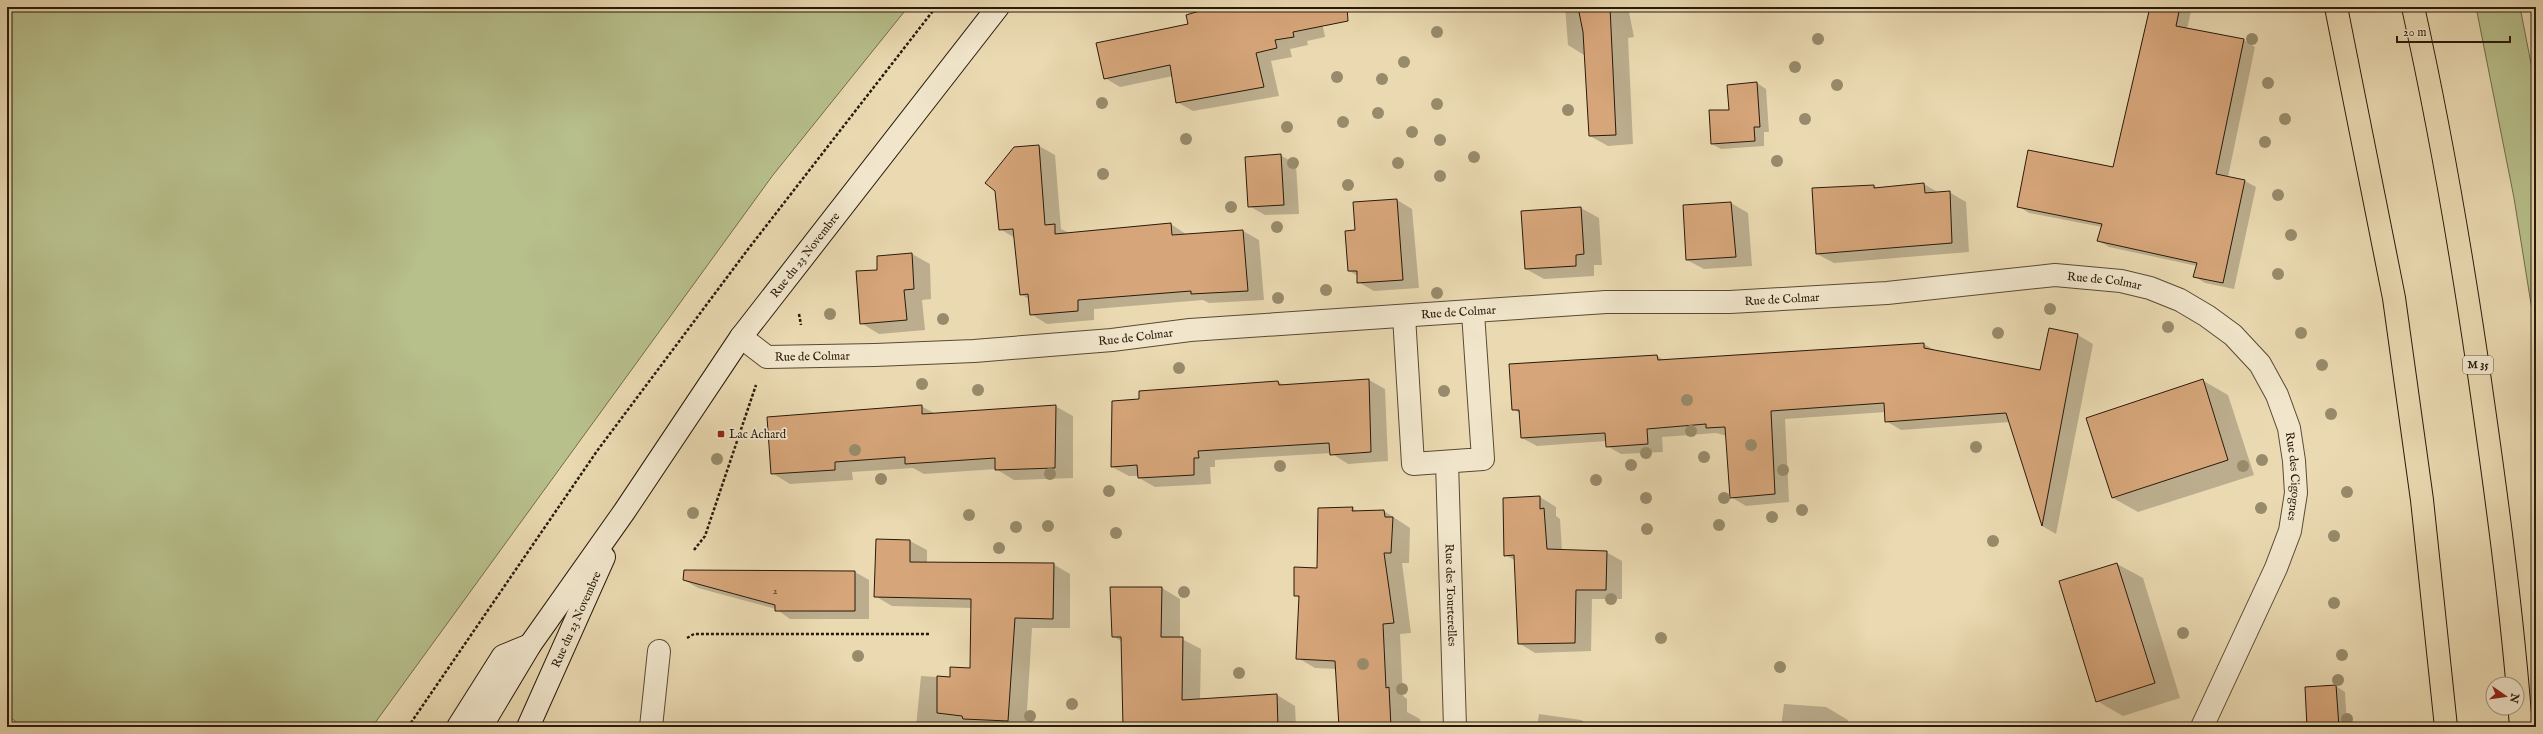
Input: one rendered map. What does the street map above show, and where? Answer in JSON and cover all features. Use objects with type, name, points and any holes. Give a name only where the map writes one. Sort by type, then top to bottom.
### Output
[{"type":"highway","points":[[2336,7],[2394,298],[2422,500],[2446,727]]},
{"type":"highway","name":"M 35","points":[[2413,7],[2444,162],[2471,321],[2499,510],[2521,727]]},
{"type":"street","name":"Rue du 23 Novembre","points":[[481,727],[530,645],[624,512],[741,338],[998,7]]},
{"type":"street","name":"Rue de Colmar","points":[[741,338],[767,357],[874,355],[990,350],[1112,340],[1190,330],[1473,313],[1606,302],[1730,302],[1887,293],[2055,276],[2121,281],[2150,288],[2180,300]]},
{"type":"street","name":"Rue des Cigognes","points":[[2180,300],[2234,335],[2260,364],[2277,395],[2289,428],[2296,493],[2290,531],[2276,568],[2202,727]]},
{"type":"street","points":[[1404,316],[1413,464],[1483,459],[1473,313]]},
{"type":"street","name":"Rue des Tourterelles","points":[[1447,462],[1455,727]]},
{"type":"street","name":"Rue du 23 Novembre","points":[[528,727],[624,512]]},
{"type":"street","points":[[458,727],[503,656],[530,645]]},
{"type":"street","points":[[651,727],[659,651]]},
{"type":"path","points":[[408,727],[597,451],[749,248],[936,7]]},
{"type":"path","points":[[694,550],[705,536],[756,385]]},
{"type":"path","points":[[659,651],[694,634],[930,634]]},
{"type":"green space","points":[[7,7],[908,7],[773,175],[372,727],[23,727],[7,715],[7,381],[12,381],[7,364]]},
{"type":"green space","points":[[2476,7],[2520,7],[2536,89],[2536,335],[2514,198]]},
{"type":"building","points":[[1213,7],[1347,7],[1348,21],[1293,32],[1294,37],[1275,40],[1277,48],[1256,53],[1264,87],[1176,103],[1170,65],[1104,79],[1096,43],[1188,24],[1186,15]]},
{"type":"building","points":[[1578,7],[1610,7],[1616,135],[1589,136],[1583,32]]},
{"type":"building","points":[[2150,7],[2180,7],[2176,26],[2244,39],[2216,174],[2245,180],[2223,283],[2193,277],[2197,263],[2097,241],[2102,224],[2017,207],[2028,150],[2113,167]]},
{"type":"building","points":[[1757,82],[1760,127],[1754,127],[1755,141],[1711,144],[1709,110],[1729,110],[1727,85]]},
{"type":"building","points":[[1039,145],[1045,225],[1055,224],[1055,234],[1171,223],[1172,235],[1243,230],[1248,291],[1191,294],[1191,291],[1078,300],[1078,311],[1030,315],[1028,294],[1020,295],[1013,229],[999,230],[995,191],[985,183],[1014,147]]},
{"type":"building","points":[[1281,154],[1284,205],[1248,207],[1245,157]]},
{"type":"building","points":[[1924,183],[1925,193],[1950,191],[1952,243],[1816,254],[1812,188],[1874,185],[1874,188]]},
{"type":"building","points":[[1397,199],[1403,280],[1357,283],[1357,271],[1348,271],[1345,231],[1355,230],[1353,202]]},
{"type":"building","points":[[1731,202],[1736,257],[1686,260],[1683,205]]},
{"type":"building","points":[[1581,207],[1584,254],[1576,255],[1576,266],[1525,269],[1521,211]]},
{"type":"building","points":[[912,253],[914,289],[904,290],[907,320],[860,324],[856,271],[877,270],[877,256]]},
{"type":"building","points":[[2049,328],[2078,334],[2042,526],[2006,413],[1885,422],[1884,403],[1771,411],[1775,494],[1730,498],[1725,427],[1706,428],[1706,424],[1647,429],[1648,444],[1606,447],[1605,433],[1521,438],[1519,410],[1512,410],[1509,364],[1657,355],[1658,360],[1924,343],[1924,348],[2040,370]]},
{"type":"building","points":[[1369,379],[1371,452],[1330,455],[1329,443],[1198,451],[1199,458],[1194,458],[1194,475],[1138,478],[1137,465],[1111,467],[1112,401],[1139,399],[1139,391],[1278,381],[1279,385]]},
{"type":"building","points":[[2203,379],[2228,460],[2112,498],[2086,418]]},
{"type":"building","points":[[922,405],[922,414],[1056,405],[1055,468],[995,470],[995,458],[905,464],[905,457],[835,462],[835,470],[771,474],[767,417]]},
{"type":"building","points":[[1540,496],[1540,509],[1544,508],[1547,549],[1607,551],[1606,590],[1576,590],[1575,643],[1518,644],[1514,555],[1504,556],[1503,498]]},
{"type":"building","points":[[1353,507],[1352,511],[1384,510],[1385,517],[1393,517],[1391,553],[1384,553],[1394,623],[1383,624],[1386,688],[1389,687],[1391,727],[1339,727],[1335,661],[1296,659],[1299,596],[1294,596],[1294,567],[1317,568],[1318,508]]},
{"type":"building","points":[[876,539],[910,540],[910,562],[1054,563],[1053,619],[1015,618],[1008,721],[963,719],[962,716],[937,713],[937,676],[950,677],[950,667],[970,668],[971,599],[874,597]]},
{"type":"building","points":[[2117,563],[2155,683],[2096,702],[2059,581]]},
{"type":"building","points":[[684,570],[855,571],[855,611],[775,611],[775,605],[683,580]]},
{"type":"building","points":[[1110,587],[1162,587],[1161,637],[1183,637],[1182,700],[1277,694],[1278,727],[1123,727],[1121,637],[1112,637]]},
{"type":"building","points":[[2336,685],[2339,727],[2307,727],[2305,687]]},
{"type":"place","name":"Lac Achard","points":[[721,434]]}]
